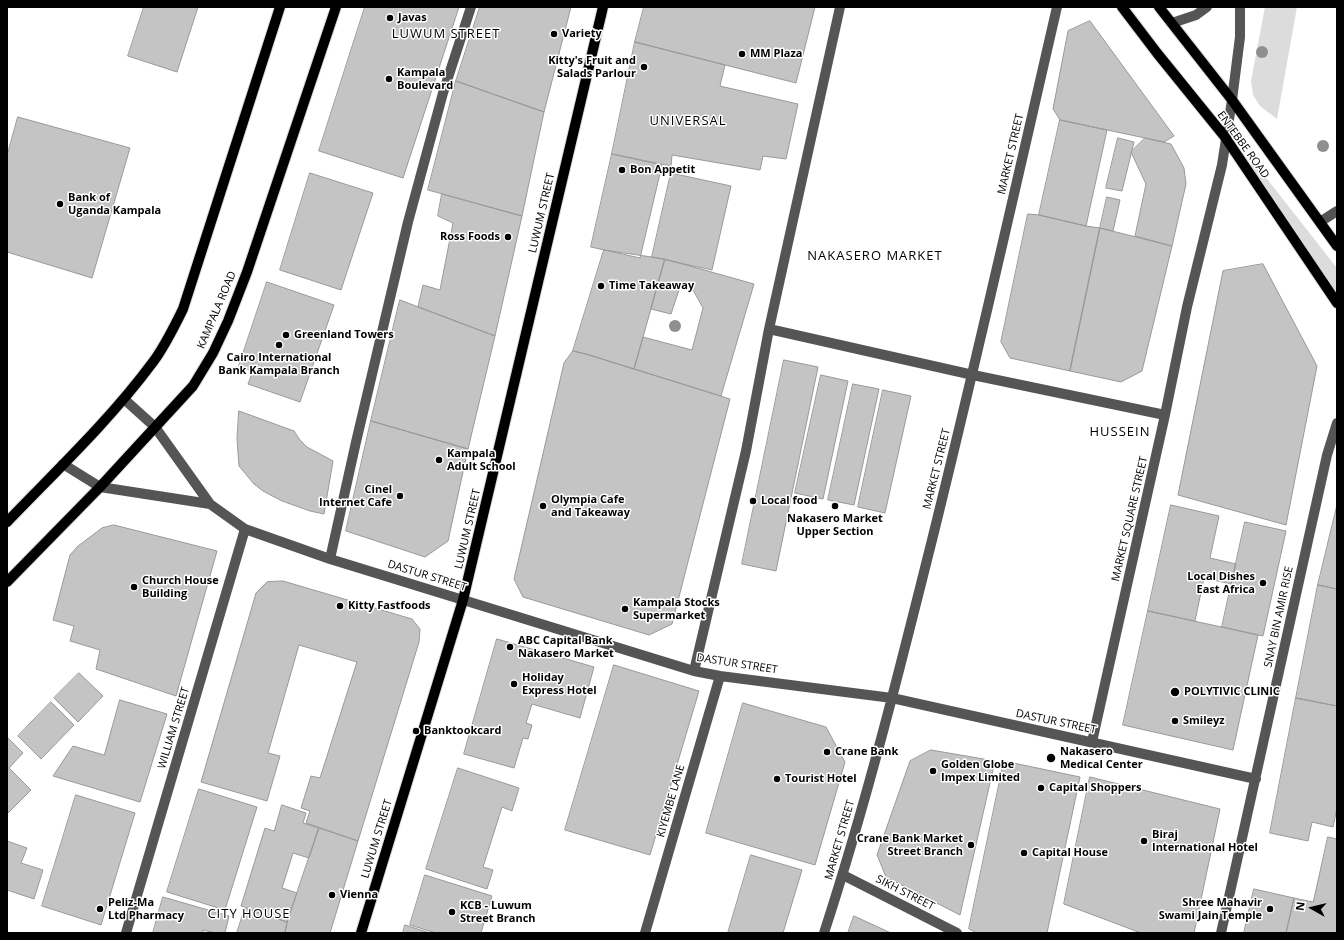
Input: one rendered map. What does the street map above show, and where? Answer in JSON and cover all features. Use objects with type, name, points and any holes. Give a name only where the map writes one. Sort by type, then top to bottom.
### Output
[{"type":"main road","points":[[7,522],[98,429],[154,362],[168,339],[183,309],[280,7]]},
{"type":"main road","name":"KAMPALA ROAD","points":[[7,582],[100,487],[193,386],[213,353],[228,321],[263,224],[336,7]]},
{"type":"main road","name":"LUWUM STREET","points":[[360,933],[464,600],[603,7]]},
{"type":"main road","name":"ENTEBBE ROAD","points":[[1122,7],[1156,53],[1225,137],[1337,303]]},
{"type":"main road","name":"ENTEBBE ROAD","points":[[1159,7],[1232,100],[1337,246]]},
{"type":"street","points":[[330,559],[408,222],[443,93],[471,7]]},
{"type":"street","points":[[694,670],[746,451],[769,329],[840,7]]},
{"type":"street","name":"MARKET STREET","points":[[824,933],[843,875],[892,698],[973,375],[1057,7]]},
{"type":"street","points":[[1172,23],[1196,15],[1207,7]]},
{"type":"street","name":"MARKET SQUARE STREET","points":[[1092,742],[1165,415],[1187,307],[1222,165],[1240,37],[1240,7]]},
{"type":"street","points":[[1320,222],[1337,211]]},
{"type":"street","points":[[769,329],[973,375],[1165,415]]},
{"type":"street","name":"DASTUR STREET","points":[[124,399],[155,427],[210,504],[245,529],[330,559],[694,670],[720,676],[892,698],[1256,779]]},
{"type":"street","name":"SNAY BIN AMIR RISE","points":[[1221,933],[1327,455],[1337,424]]},
{"type":"street","name":"DASTUR STREET","points":[[63,464],[100,487],[210,504]]},
{"type":"street","name":"WILLIAM STREET","points":[[126,933],[245,529]]},
{"type":"street","name":"KIYEMBE LANE","points":[[645,933],[720,676]]},
{"type":"street","name":"SIKH STREET","points":[[843,875],[957,933]]},
{"type":"shaded area","points":[[1265,7],[1297,7],[1277,119],[1260,106],[1253,95],[1251,81]]},
{"type":"shaded area","points":[[1253,161],[1337,268],[1337,296],[1249,169]]},
{"type":"building","points":[[144,7],[198,7],[177,72],[128,56]]},
{"type":"building","name":"Kampala Boulevard","points":[[365,7],[459,7],[403,178],[319,151]]},
{"type":"building","points":[[480,7],[571,7],[544,112],[456,81]]},
{"type":"building","name":"MM Plaza","points":[[644,7],[815,7],[796,83],[635,42]]},
{"type":"building","points":[[1090,21],[1174,136],[1164,142],[1060,120],[1053,109],[1068,31]]},
{"type":"building","points":[[635,42],[725,65],[720,86],[798,104],[786,159],[763,156],[760,170],[672,155],[671,166],[612,154]]},
{"type":"building","points":[[456,81],[544,112],[522,216],[428,190]]},
{"type":"building","name":"Bank of Uganda Kampala","points":[[18,117],[130,148],[92,278],[7,252],[7,156]]},
{"type":"building","points":[[1060,120],[1107,130],[1086,226],[1039,215]]},
{"type":"building","points":[[1118,138],[1134,142],[1122,191],[1106,188]]},
{"type":"building","points":[[1145,138],[1171,144],[1184,168],[1186,184],[1172,246],[1135,236],[1146,184],[1131,152]]},
{"type":"building","points":[[612,154],[662,165],[640,258],[591,247]]},
{"type":"building","points":[[310,173],[373,193],[341,290],[280,270]]},
{"type":"building","points":[[671,173],[731,186],[712,270],[652,257]]},
{"type":"building","points":[[442,194],[522,216],[495,336],[418,307],[423,285],[440,290],[453,223],[438,216]]},
{"type":"building","points":[[1107,197],[1120,200],[1113,231],[1100,228]]},
{"type":"building","points":[[1028,214],[1100,228],[1070,371],[1010,358],[1001,342]]},
{"type":"building","points":[[1100,228],[1172,246],[1142,371],[1121,382],[1070,371]]},
{"type":"building","points":[[604,250],[665,259],[634,369],[573,351]]},
{"type":"building","points":[[665,259],[754,284],[721,396],[634,369],[643,337],[692,350],[703,308],[693,290],[680,287],[671,314],[651,309]]},
{"type":"building","points":[[1263,264],[1317,366],[1286,525],[1178,495],[1223,271]]},
{"type":"building","name":"Greenland Towers","points":[[267,282],[334,305],[300,402],[248,384],[253,371],[239,366]]},
{"type":"building","points":[[400,300],[495,336],[468,449],[371,421]]},
{"type":"building","points":[[573,351],[730,399],[672,624],[649,635],[523,597],[514,579],[564,363]]},
{"type":"building","points":[[784,360],[818,367],[776,571],[742,564]]},
{"type":"building","points":[[821,375],[848,381],[823,499],[795,493]]},
{"type":"building","points":[[853,384],[879,389],[854,505],[828,500]]},
{"type":"building","points":[[883,390],[911,396],[885,513],[858,507]]},
{"type":"building","points":[[239,411],[294,431],[307,447],[333,461],[324,514],[310,511],[282,501],[263,491],[254,484],[239,466],[237,439]]},
{"type":"building","points":[[371,421],[468,449],[448,541],[425,557],[346,531]]},
{"type":"building","points":[[1171,505],[1219,516],[1210,558],[1236,564],[1231,584],[1204,578],[1195,621],[1148,611]]},
{"type":"building","points":[[1337,505],[1337,589],[1318,585]]},
{"type":"building","points":[[1245,522],[1286,531],[1263,636],[1222,627]]},
{"type":"building","name":"Church House Building","points":[[114,525],[217,551],[176,696],[96,669],[100,650],[70,641],[74,626],[53,620],[70,555],[78,546],[102,528]]},
{"type":"building","points":[[283,581],[412,619],[420,629],[419,642],[358,841],[306,823],[310,811],[301,808],[311,776],[320,778],[357,662],[299,645],[268,753],[280,756],[267,801],[201,782],[256,593],[267,582]]},
{"type":"building","points":[[1318,585],[1337,589],[1337,706],[1296,698]]},
{"type":"building","points":[[1148,611],[1258,635],[1233,750],[1123,725]]},
{"type":"building","points":[[497,639],[594,667],[580,718],[532,704],[526,723],[532,725],[528,739],[523,738],[514,768],[464,754]]},
{"type":"building","points":[[614,665],[699,691],[650,855],[565,830]]},
{"type":"building","points":[[79,673],[103,696],[78,722],[54,698]]},
{"type":"building","points":[[1296,698],[1337,706],[1337,808],[1333,827],[1312,822],[1308,841],[1270,833]]},
{"type":"building","points":[[120,700],[167,714],[140,802],[53,776],[73,746],[104,755]]},
{"type":"building","points":[[51,702],[74,725],[41,759],[18,736]]},
{"type":"building","points":[[743,703],[826,727],[845,762],[815,865],[706,833]]},
{"type":"building","points":[[7,737],[23,753],[9,768],[31,790],[7,814]]},
{"type":"building","points":[[931,750],[995,761],[960,915],[886,877],[877,855],[910,761]]},
{"type":"building","name":"Capital House","points":[[1004,761],[1080,777],[1047,933],[977,933],[969,929]]},
{"type":"building","points":[[458,768],[519,788],[512,811],[502,807],[483,867],[493,870],[487,889],[426,869]]},
{"type":"building","points":[[1090,777],[1220,809],[1194,933],[1141,933],[1064,904]]},
{"type":"building","points":[[199,789],[257,807],[225,910],[167,892]]},
{"type":"building","points":[[76,795],[135,813],[101,925],[42,906]]},
{"type":"building","points":[[282,805],[306,813],[303,823],[319,828],[309,858],[293,853],[282,888],[297,893],[287,922],[241,906],[265,828],[274,831]]},
{"type":"building","points":[[319,828],[358,841],[330,933],[285,933],[287,922]]},
{"type":"building","points":[[1328,837],[1337,839],[1337,933],[1286,933],[1294,898],[1313,902]]},
{"type":"building","points":[[7,841],[27,848],[21,863],[43,870],[34,899],[7,890]]},
{"type":"building","points":[[751,855],[802,870],[783,933],[728,933]]},
{"type":"building","points":[[425,875],[492,896],[481,933],[436,933],[410,925]]},
{"type":"building","points":[[1254,889],[1294,898],[1286,933],[1244,933]]},
{"type":"building","points":[[163,897],[229,916],[225,933],[215,933],[203,930],[203,933],[153,933]]},
{"type":"building","points":[[245,908],[287,922],[285,933],[237,933]]},
{"type":"building","points":[[854,916],[891,933],[848,933]]},
{"type":"building","points":[[405,925],[430,933],[403,933]]},
{"type":"place","name":"Javas","points":[[390,18]]},
{"type":"place","name":"Variety","points":[[554,34]]},
{"type":"place","name":"MM Plaza","points":[[742,54]]},
{"type":"place","name":"Kitty's Fruit and Salads Parlour","points":[[644,67]]},
{"type":"place","name":"Kampala Boulevard","points":[[389,79]]},
{"type":"place","name":"Bon Appetit","points":[[622,170]]},
{"type":"place","name":"Bank of Uganda Kampala","points":[[60,204]]},
{"type":"place","name":"Ross Foods","points":[[508,237]]},
{"type":"place","name":"Time Takeaway","points":[[601,286]]},
{"type":"place","name":"Greenland Towers","points":[[286,335]]},
{"type":"place","name":"Cairo International Bank Kampala Branch","points":[[279,345]]},
{"type":"place","name":"Kampala Adult School","points":[[439,460]]},
{"type":"place","name":"Cinel Internet Cafe","points":[[400,496]]},
{"type":"place","name":"Local food","points":[[753,501]]},
{"type":"place","name":"Olympia Cafe and Takeaway","points":[[543,506]]},
{"type":"place","name":"Nakasero Market Upper Section","points":[[835,506]]},
{"type":"place","name":"Local Dishes East Africa","points":[[1263,583]]},
{"type":"place","name":"Church House Building","points":[[134,587]]},
{"type":"place","name":"Kitty Fastfoods","points":[[340,606]]},
{"type":"place","name":"Kampala Stocks Supermarket","points":[[625,609]]},
{"type":"place","name":"ABC Capital Bank Nakasero Market","points":[[510,647]]},
{"type":"place","name":"Holiday Express Hotel","points":[[514,684]]},
{"type":"place","name":"POLYTIVIC CLINIC","points":[[1175,692]]},
{"type":"place","name":"Smileyz","points":[[1175,721]]},
{"type":"place","name":"Banktookcard","points":[[416,731]]},
{"type":"place","name":"Crane Bank","points":[[827,752]]},
{"type":"place","name":"Nakasero Medical Center","points":[[1051,758]]},
{"type":"place","name":"Golden Globe Impex Limited","points":[[933,771]]},
{"type":"place","name":"Tourist Hotel","points":[[777,779]]},
{"type":"place","name":"Capital Shoppers","points":[[1041,788]]},
{"type":"place","name":"Biraj International Hotel","points":[[1144,841]]},
{"type":"place","name":"Crane Bank Market Street Branch","points":[[971,845]]},
{"type":"place","name":"Capital House","points":[[1024,853]]},
{"type":"place","name":"Vienna","points":[[332,895]]},
{"type":"place","name":"Peliz-Ma Ltd Pharmacy","points":[[100,909]]},
{"type":"place","name":"Shree Mahavir Swami Jain Temple","points":[[1270,909]]},
{"type":"place","name":"KCB - Luwum Street Branch","points":[[452,912]]},
{"type":"district","name":"LUWUM STREET","points":[[446,34]]},
{"type":"district","name":"UNIVERSAL","points":[[688,121]]},
{"type":"district","name":"NAKASERO MARKET","points":[[875,256]]},
{"type":"district","name":"HUSSEIN","points":[[1120,432]]},
{"type":"district","name":"CITY HOUSE","points":[[249,914]]}]
